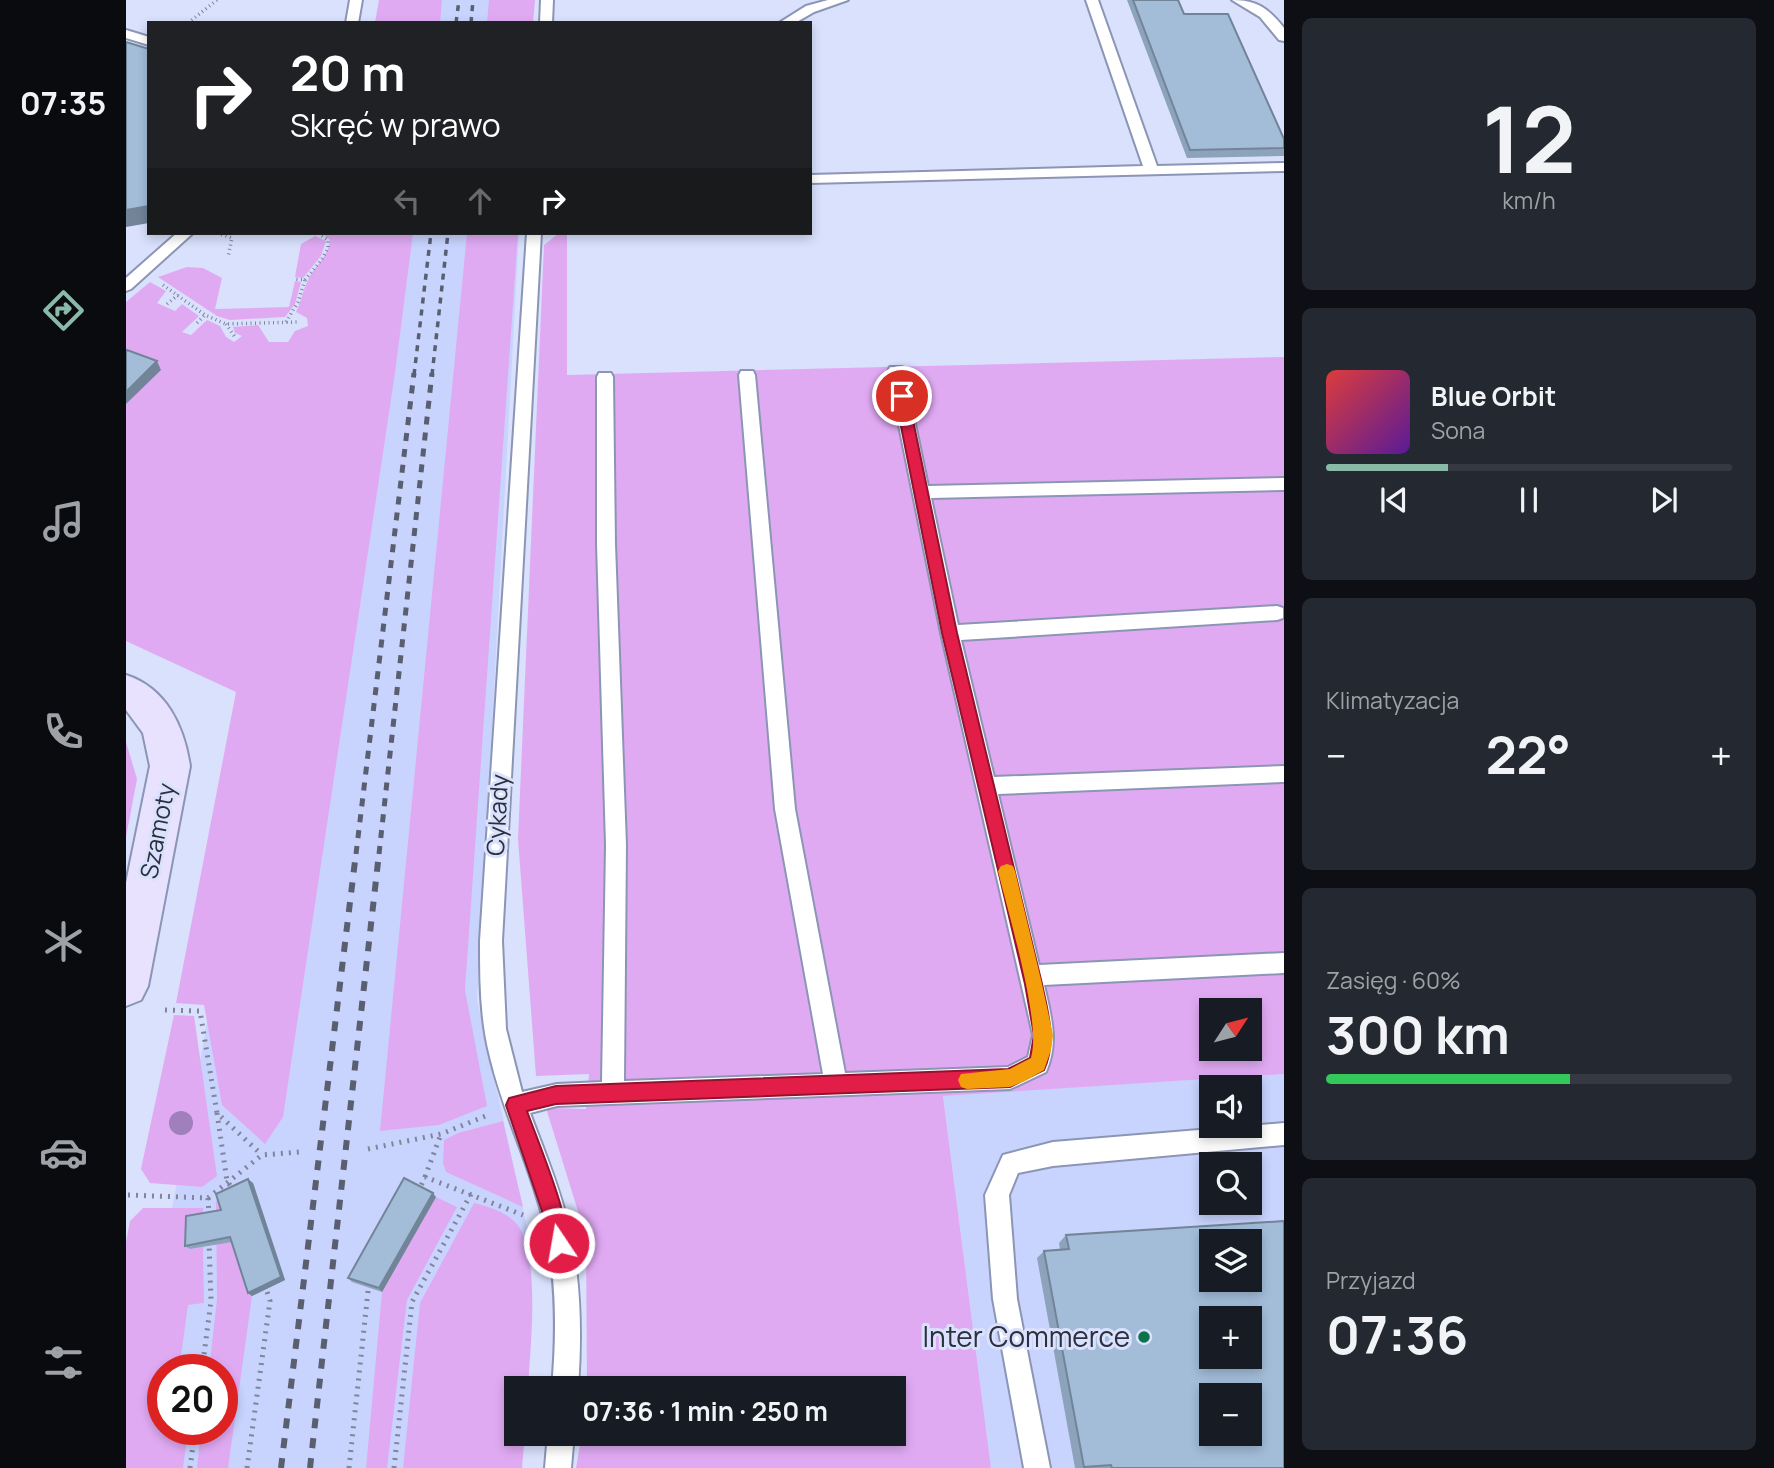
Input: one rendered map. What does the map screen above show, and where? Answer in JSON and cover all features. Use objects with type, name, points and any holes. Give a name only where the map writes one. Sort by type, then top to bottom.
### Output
[{"type":"street","name":"Szamoty","points":[[126,690],[155,717],[168,749],[170,766],[126,986]]},
{"type":"lane","points":[[352,21],[356,0]]},
{"type":"lane","points":[[546,21],[547,0]]},
{"type":"lane","points":[[789,21],[810,9],[842,0]]},
{"type":"lane","points":[[1092,0],[1152,171]]},
{"type":"lane","points":[[1238,0],[1250,4],[1270,18],[1284,37]]},
{"type":"lane","points":[[126,34],[147,40]]},
{"type":"lane","points":[[812,179],[1284,167]]},
{"type":"lane","points":[[126,286],[184,235]]},
{"type":"lane","name":"Cykady","points":[[534,235],[491,942],[492,1006],[500,1056],[555,1220],[567,1289],[565,1376]]},
{"type":"lane","points":[[515,1105],[556,1095],[1010,1078],[1038,1064],[1044,1035],[950,633],[897,372]]},
{"type":"lane","points":[[747,375],[785,809],[836,1085]]},
{"type":"lane","points":[[604,377],[615,845],[613,1093]]},
{"type":"lane","points":[[922,492],[1284,484]]},
{"type":"lane","points":[[950,633],[1276,613]]},
{"type":"lane","points":[[986,786],[1284,774]]},
{"type":"lane","points":[[1031,976],[1284,963]]},
{"type":"lane","points":[[1037,1468],[1005,1299],[997,1195],[1011,1163],[1053,1154],[1284,1134]]},
{"type":"lane","points":[[558,1468],[560,1446]]},
{"type":"path","points":[[191,21],[217,0]]},
{"type":"path","points":[[224,235],[232,237],[228,257]]},
{"type":"path","points":[[285,322],[299,302],[305,280],[328,248],[328,240],[321,235]]},
{"type":"path","points":[[155,278],[205,315],[226,324],[297,321]]},
{"type":"path","points":[[293,279],[305,280]]},
{"type":"path","points":[[167,304],[177,295]]},
{"type":"path","points":[[197,323],[205,315]]},
{"type":"path","points":[[226,324],[235,337]]},
{"type":"path","points":[[165,1010],[200,1011],[228,1181],[239,1205]]},
{"type":"path","points":[[368,1149],[441,1134],[515,1105]]},
{"type":"path","points":[[217,1112],[262,1155]]},
{"type":"path","points":[[413,1202],[441,1134]]},
{"type":"path","points":[[128,1195],[208,1198],[262,1155],[300,1152]]},
{"type":"path","points":[[425,1177],[524,1215],[555,1220]]},
{"type":"path","points":[[394,1468],[412,1302],[471,1194]]},
{"type":"path","points":[[208,1198],[209,1224]]},
{"type":"path","points":[[204,1354],[211,1301],[209,1237]]},
{"type":"path","points":[[349,1468],[367,1286],[374,1274]]},
{"type":"path","points":[[247,1468],[270,1301],[262,1277]]},
{"type":"path","points":[[190,1468],[193,1445]]},
{"type":"shaded area","points":[[379,0],[532,0],[531,21],[375,21]]},
{"type":"shaded area","points":[[379,0],[442,0],[440,21],[375,21]]},
{"type":"shaded area","points":[[489,0],[535,0],[533,21],[487,21]]},
{"type":"shaded area","points":[[324,235],[413,235],[395,373],[283,1117],[265,1144],[222,1105],[204,1005],[176,1003],[236,692],[126,641],[126,302],[150,282],[166,291],[157,303],[175,311],[182,304],[199,316],[182,332],[191,335],[207,320],[220,326],[226,337],[234,342],[242,336],[235,333],[233,327],[258,325],[269,342],[288,342],[295,331],[308,326],[307,318],[296,312],[308,280],[324,257],[330,240]]},
{"type":"shaded area","points":[[342,235],[519,235],[477,1000],[530,1241],[522,1376],[504,1376],[504,1446],[516,1446],[516,1468],[126,1468],[126,1442],[192,1106],[264,704]]},
{"type":"shaded area","points":[[467,235],[518,235],[465,990],[487,1106],[439,1125],[380,1131]]},
{"type":"shaded area","points":[[556,235],[567,235],[567,375],[1284,357],[1284,1074],[1199,1075],[1199,1079],[943,1096],[991,1468],[576,1468],[580,1446],[906,1446],[906,1376],[587,1376],[586,1237],[546,1108],[586,1109],[589,1074],[536,1076],[518,839],[544,245]]},
{"type":"shaded area","points":[[315,236],[326,241],[321,256],[303,278],[295,277],[301,244]]},
{"type":"shaded area","points":[[187,267],[203,268],[222,278],[215,309],[289,307],[295,281],[301,282],[295,304],[285,317],[230,320],[217,316],[158,277]]},
{"type":"shaded area","points":[[126,742],[137,779],[126,837]]},
{"type":"shaded area","points":[[174,1015],[194,1016],[217,1176],[202,1187],[150,1183],[141,1169]]},
{"type":"shaded area","points":[[1284,1074],[1284,1468],[991,1468],[943,1095],[1199,1079],[1199,1138],[1262,1138],[1262,1075]]},
{"type":"shaded area","points":[[503,1121],[523,1207],[446,1172],[443,1163],[444,1140],[458,1133]]},
{"type":"shaded area","points":[[436,1197],[457,1207],[407,1300],[387,1468],[366,1468],[382,1292]]},
{"type":"shaded area","points":[[221,1198],[252,1296],[238,1396],[238,1354],[211,1354],[217,1299],[216,1201]]},
{"type":"shaded area","points":[[474,1203],[489,1207],[514,1221],[523,1234],[528,1253],[532,1326],[529,1376],[504,1376],[504,1446],[524,1446],[522,1468],[403,1468],[420,1303]]},
{"type":"shaded area","points":[[143,1208],[203,1208],[203,1218],[190,1249],[203,1247],[204,1303],[188,1305],[181,1354],[147,1354],[147,1445],[186,1445],[183,1468],[126,1468],[126,1242],[130,1221]]},
{"type":"shaded area","points":[[199,1445],[231,1445],[228,1468],[197,1468]]},
{"type":"building","points":[[1133,0],[1178,0],[1184,14],[1228,14],[1284,139],[1284,148],[1190,150]]},
{"type":"building","points":[[126,42],[147,48],[147,206],[126,210]]},
{"type":"building","points":[[127,350],[157,361],[126,392],[126,352]]},
{"type":"building","points":[[404,1178],[433,1193],[379,1288],[348,1278]]},
{"type":"building","points":[[248,1179],[281,1277],[248,1293],[230,1237],[185,1246],[186,1216],[221,1210],[216,1194]]},
{"type":"building","name":"Inter Commerce","points":[[1284,1221],[1284,1468],[1112,1468],[1111,1465],[1084,1467],[1044,1251],[1069,1249],[1066,1235]]},
{"type":"railway","points":[[456,21],[459,0]]},
{"type":"railway","points":[[471,21],[473,0]]},
{"type":"railway","points":[[414,375],[431,235]]},
{"type":"railway","points":[[432,375],[448,235]]},
{"type":"railway","points":[[356,854],[414,373]]},
{"type":"railway","points":[[379,854],[432,373]]},
{"type":"railway","points":[[281,1468],[356,853]]},
{"type":"railway","points":[[310,1468],[379,853]]},
{"type":"slow traffic","points":[[967,1080],[1010,1078],[1038,1064],[1042,1050],[1044,1035],[1007,871]]},
{"type":"place","name":"Inter Commerce","points":[[1144,1337]]},
{"type":"route","points":[[559,1243],[555,1220],[536,1159],[515,1105],[556,1095],[1010,1078],[1038,1064],[1044,1035],[1034,984],[950,633],[902,396]]}]
